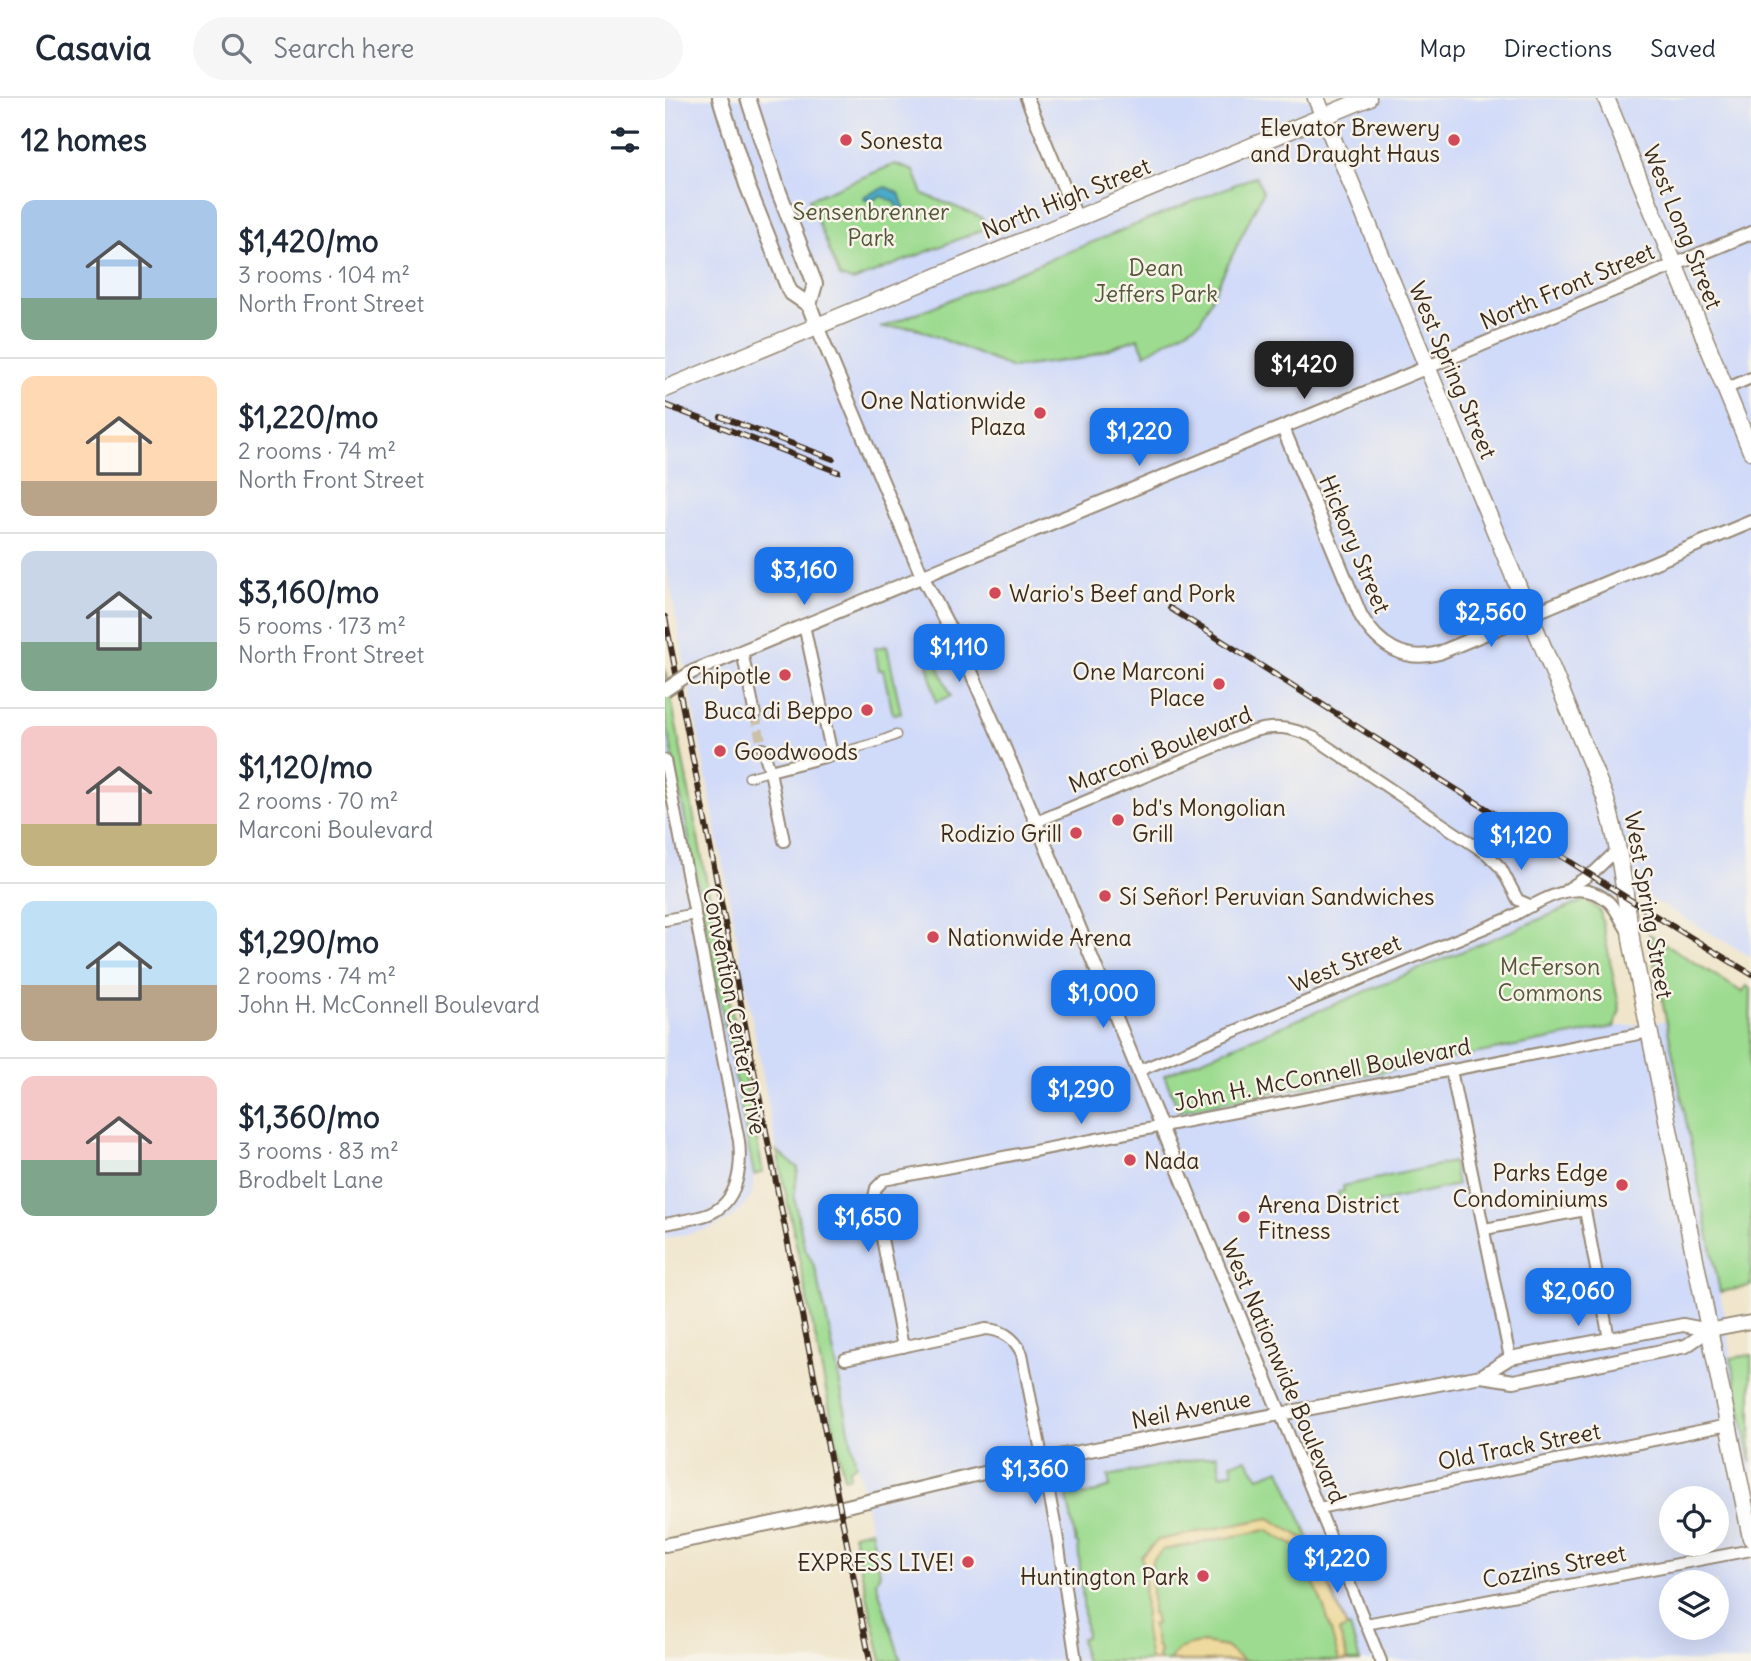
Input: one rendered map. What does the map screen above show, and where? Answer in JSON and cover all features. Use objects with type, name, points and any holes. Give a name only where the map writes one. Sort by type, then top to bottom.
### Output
[{"type":"main road","points":[[720,98],[747,185],[790,292],[809,305],[817,326]]},
{"type":"main road","points":[[748,98],[777,187],[815,284],[809,305]]},
{"type":"main road","name":"West Spring Street","points":[[1316,98],[1605,797],[1619,848],[1631,936],[1649,1032],[1751,1538]]},
{"type":"main road","name":"North High Street","points":[[665,389],[1368,98]]},
{"type":"main road","name":"West Long Street","points":[[1606,98],[1751,451]]},
{"type":"street","points":[[1027,98],[1077,219]]},
{"type":"street","name":"North Front Street","points":[[665,690],[692,673],[742,651],[1751,233]]},
{"type":"street","name":"West Nationwide Boulevard","points":[[817,326],[922,576],[966,660],[1036,822],[1381,1661]]},
{"type":"street","points":[[1725,388],[1751,378]]},
{"type":"street","name":"Hickory Street","points":[[1283,428],[1361,616],[1369,630],[1382,643],[1412,656],[1428,656],[1530,614]]},
{"type":"street","points":[[1530,614],[1751,522]]},
{"type":"street","points":[[804,625],[832,755]]},
{"type":"street","points":[[742,651],[755,715]]},
{"type":"street","name":"Marconi Boulevard","points":[[1036,822],[1251,732],[1265,728],[1290,728],[1313,737],[1487,854],[1501,869],[1518,900],[1532,906]]},
{"type":"street","points":[[750,777],[896,735]]},
{"type":"street","points":[[763,749],[784,841]]},
{"type":"street","name":"Convention Center Drive","points":[[665,760],[739,1141],[741,1165],[735,1187],[717,1210],[707,1215],[665,1224]]},
{"type":"street","name":"West Street","points":[[1138,1071],[1497,923],[1566,890],[1594,872],[1619,848]]},
{"type":"street","points":[[1566,890],[1592,892],[1610,903],[1631,936]]},
{"type":"street","points":[[665,920],[695,914]]},
{"type":"street","name":"John H. McConnell Boulevard","points":[[902,1347],[874,1198],[881,1181],[1649,1032]]},
{"type":"street","points":[[1451,1070],[1511,1364],[1507,1369],[1481,1376]]},
{"type":"street","points":[[1485,1229],[1585,1210],[1609,1339]]},
{"type":"street","name":"Neil Avenue","points":[[1510,1357],[1683,1325],[1709,1330],[1751,1322]]},
{"type":"street","points":[[845,1359],[986,1329],[1009,1336],[1022,1354],[1076,1661]]},
{"type":"street","name":"Neil Avenue","points":[[665,1545],[797,1518],[1042,1460],[1280,1413],[1481,1376],[1514,1381],[1686,1346],[1709,1330]]},
{"type":"street","name":"Old Track Street","points":[[1319,1508],[1728,1425]]},
{"type":"street","name":"Cozzins Street","points":[[1366,1624],[1751,1550]]},
{"type":"shaded area","points":[[665,98],[1751,98],[1751,957],[1645,895],[1586,900],[1164,1075],[1180,1111],[1613,1027],[1667,1021],[1751,1463],[1751,1661],[901,1661],[876,1582],[880,1573],[828,1324],[815,1268],[804,1246],[794,1196],[798,1169],[777,1151],[665,559]]},
{"type":"shaded area","points":[[665,715],[754,1175],[752,1197],[731,1219],[709,1229],[665,1239]]},
{"type":"green space","name":"Sensenbrenner Park","points":[[895,164],[914,171],[923,194],[981,217],[987,228],[853,281],[840,277],[809,199]]},
{"type":"green space","name":"Dean Jeffers Park","points":[[1256,176],[1263,192],[1200,322],[1145,354],[1138,338],[1084,358],[1012,368],[913,327],[880,328]]},
{"type":"green space","points":[[926,637],[951,696],[936,702],[923,638]]},
{"type":"green space","points":[[887,646],[901,713],[893,714],[883,670],[879,670],[875,648]]},
{"type":"green space","points":[[665,668],[763,1172],[754,1175],[665,715]]},
{"type":"green space","name":"McFerson Commons","points":[[1586,900],[1600,911],[1620,1010],[1614,1027],[1179,1111],[1164,1075]]},
{"type":"green space","points":[[1649,934],[1742,992],[1747,986],[1751,988],[1748,1132],[1751,1148],[1751,1286],[1720,1292]]},
{"type":"green space","points":[[777,1151],[798,1168],[794,1196],[804,1246],[815,1268],[828,1324],[856,1465],[849,1469],[850,1477],[844,1478]]},
{"type":"green space","points":[[1453,1162],[1457,1185],[1348,1209],[1347,1204],[1340,1206],[1338,1192],[1344,1191],[1343,1186]]},
{"type":"green space","points":[[1751,1355],[1751,1463],[1731,1358]]},
{"type":"green space","name":"Huntington Park","points":[[1217,1455],[1221,1475],[1233,1472],[1231,1463],[1246,1459],[1259,1477],[1280,1469],[1346,1628],[1350,1627],[1360,1661],[1085,1661],[1081,1638],[1086,1637],[1078,1544],[1067,1496],[1088,1495],[1110,1487],[1108,1476]]},
{"type":"green space","points":[[871,1530],[880,1573],[876,1582],[901,1661],[882,1661],[853,1534]]},
{"type":"sand","points":[[1269,1518],[1311,1543],[1347,1628],[1339,1631],[1348,1661],[1339,1661],[1326,1613],[1307,1566],[1303,1564],[1296,1547],[1266,1530],[1163,1550],[1152,1560],[1152,1614],[1156,1624],[1152,1625],[1160,1653],[1159,1661],[1150,1661],[1145,1631],[1144,1568],[1141,1556],[1158,1540]]},
{"type":"sand","points":[[1203,1643],[1226,1647],[1243,1661],[1170,1661],[1179,1650]]},
{"type":"water","points":[[886,187],[899,193],[906,213],[901,215],[895,202],[881,196],[870,201],[863,199],[864,196]]},
{"type":"tunnel","points":[[755,715],[763,749]]},
{"type":"railway","points":[[665,405],[838,472]]},
{"type":"railway","points":[[721,417],[833,459]]},
{"type":"railway","points":[[1170,608],[1751,974]]},
{"type":"railway","points":[[665,617],[870,1661]]},
{"type":"place","name":"Sonesta","points":[[846,140]]},
{"type":"place","name":"Elevator Brewery and Draught Haus","points":[[1454,140]]},
{"type":"place","name":"One Nationwide Plaza","points":[[1040,413]]},
{"type":"place","name":"Wario's Beef and Pork","points":[[995,593]]},
{"type":"place","name":"Chipotle","points":[[785,675]]},
{"type":"place","name":"One Marconi Place","points":[[1219,684]]},
{"type":"place","name":"Buca di Beppo","points":[[867,710]]},
{"type":"place","name":"Goodwoods","points":[[720,751]]},
{"type":"place","name":"bd's Mongolian Grill","points":[[1118,820]]},
{"type":"place","name":"Rodizio Grill","points":[[1076,833]]},
{"type":"place","name":"Sí Señor! Peruvian Sandwiches","points":[[1105,896]]},
{"type":"place","name":"Nationwide Arena","points":[[933,937]]},
{"type":"place","name":"Nada","points":[[1130,1160]]},
{"type":"place","name":"Parks Edge Condominiums","points":[[1622,1185]]},
{"type":"place","name":"Arena District Fitness","points":[[1244,1217]]},
{"type":"place","name":"EXPRESS LIVE!","points":[[968,1562]]},
{"type":"place","name":"Huntington Park","points":[[1203,1576]]}]
